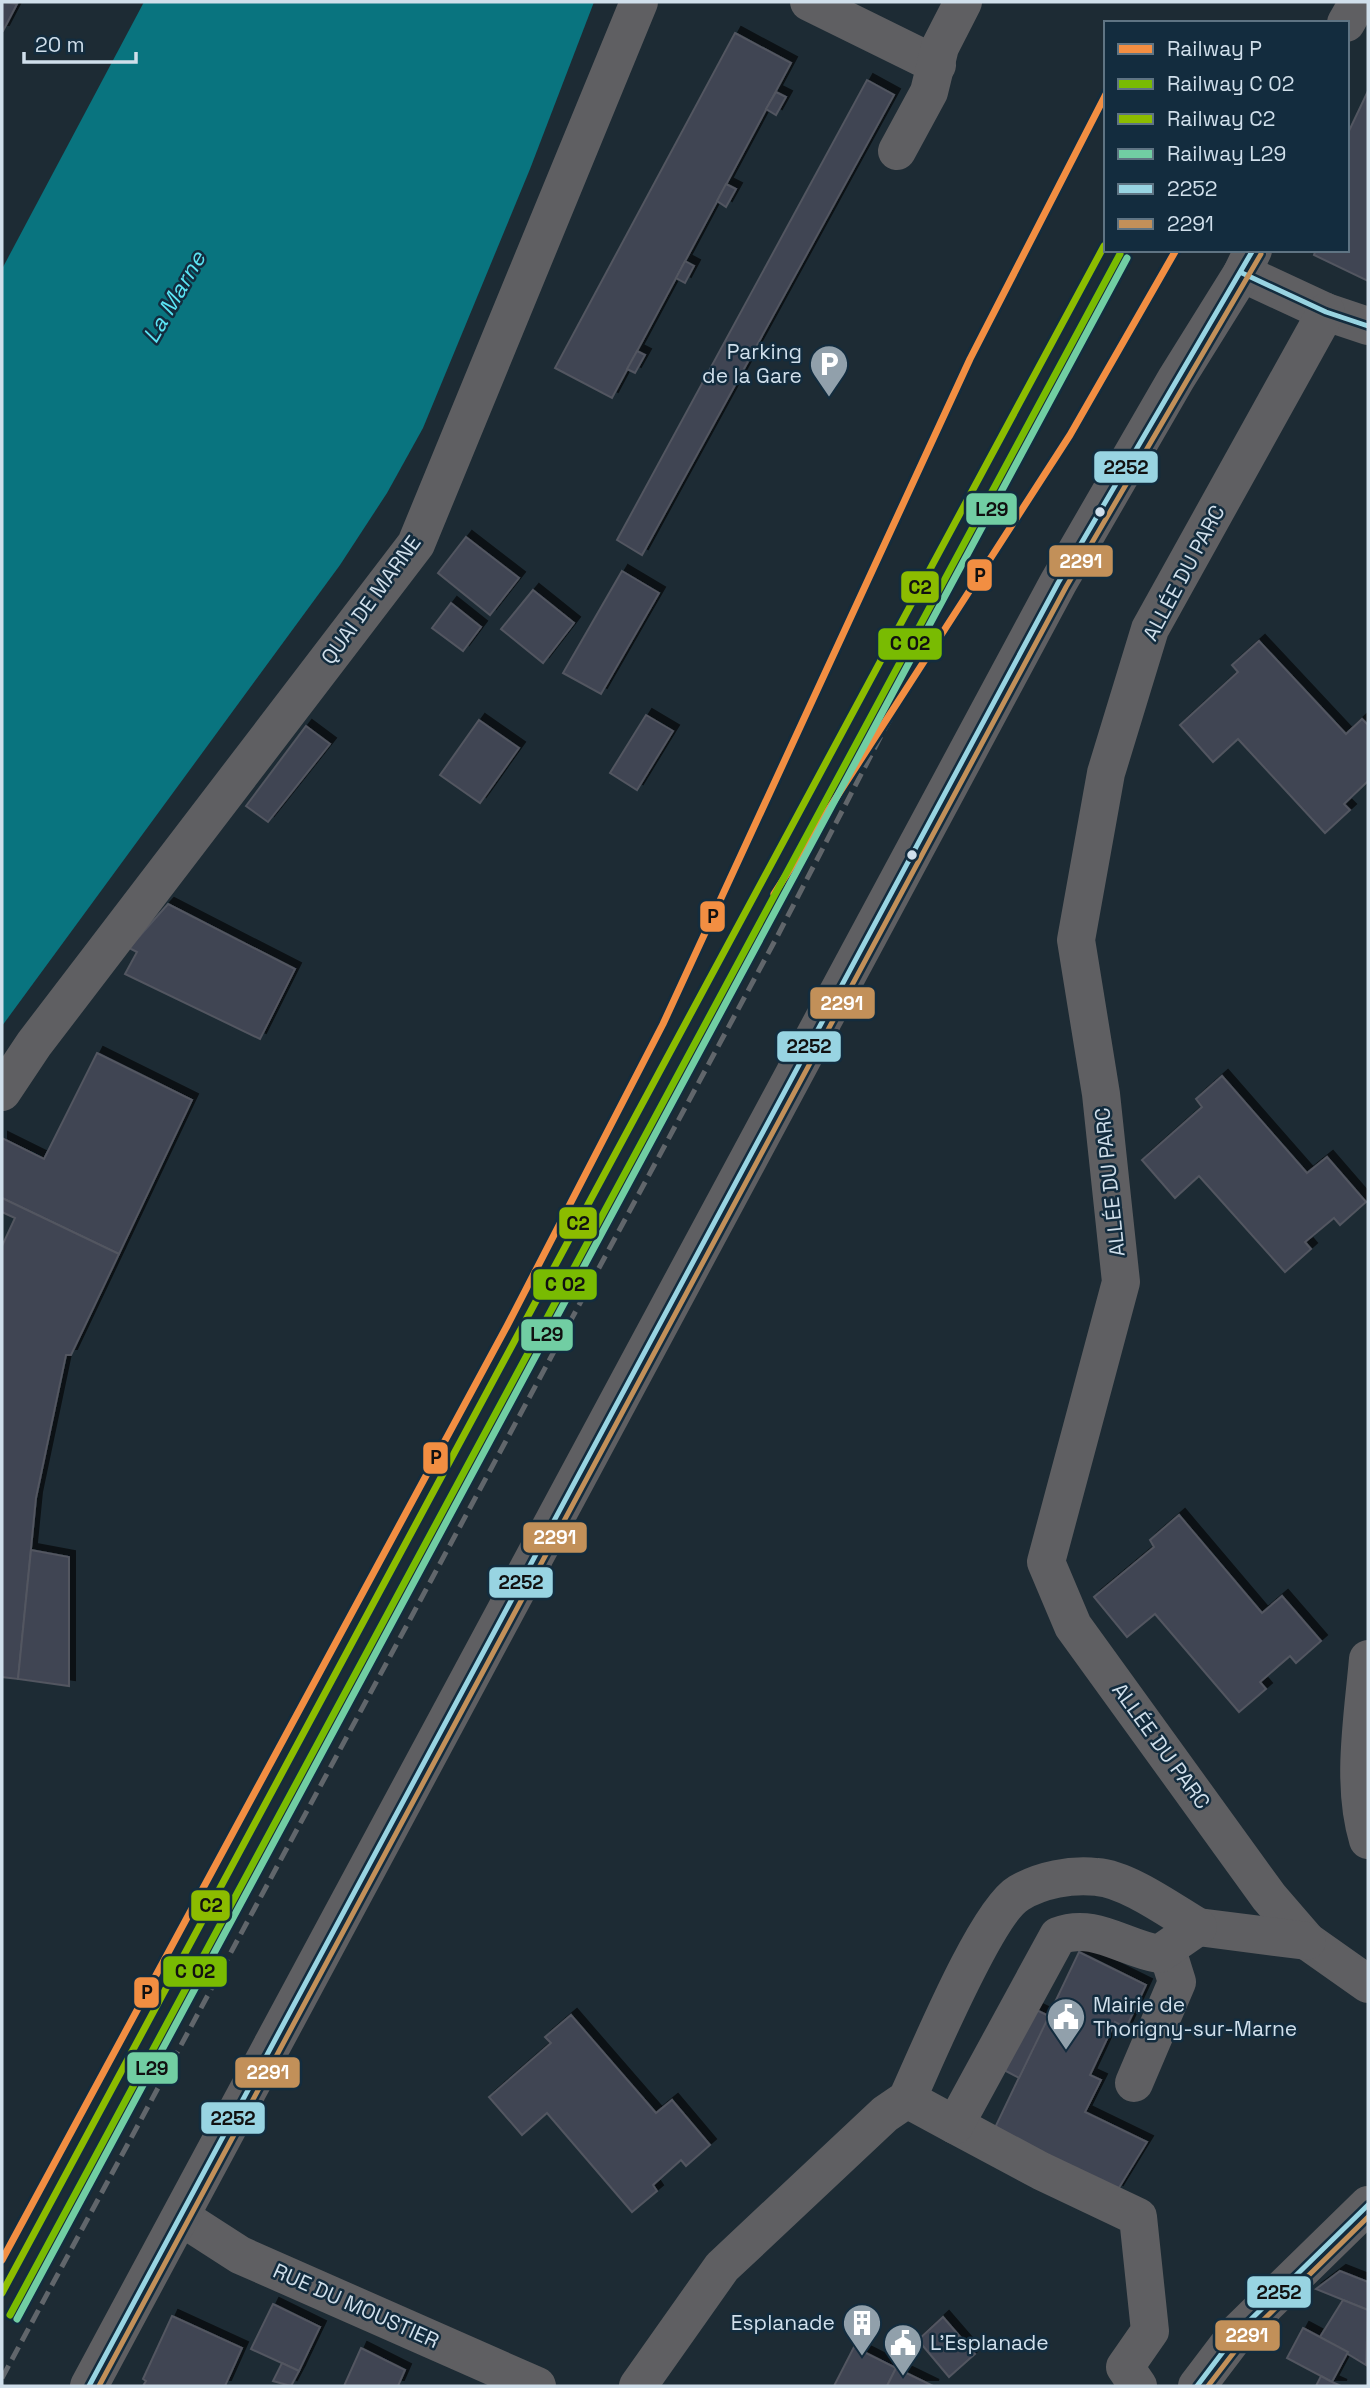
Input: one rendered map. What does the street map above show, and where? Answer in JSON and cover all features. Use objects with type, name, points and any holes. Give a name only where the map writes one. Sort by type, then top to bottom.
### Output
[{"type":"street","name":"QUAI DE MARNE","points":[[2,1092],[34,1044],[416,544],[639,2]]},
{"type":"street","points":[[809,2],[937,65]]},
{"type":"street","points":[[897,151],[929,92],[940,47],[963,2]]},
{"type":"street","points":[[1347,21],[1357,2]]},
{"type":"street","points":[[89,2386],[1058,583],[1176,379],[1248,262],[1326,312],[1368,326]]},
{"type":"street","name":"ALLÉE DU PARC","points":[[1326,312],[1150,629],[1106,773],[1076,940],[1101,1094],[1121,1282],[1046,1562],[1073,1626],[1269,1897],[1307,1941],[1368,1984]]},
{"type":"street","points":[[1368,1659],[1360,1751],[1364,1825],[1368,1840]]},
{"type":"street","points":[[638,2386],[722,2267],[885,2114],[906,2099],[982,1942],[1002,1909],[1018,1893],[1057,1878],[1099,1877],[1138,1892],[1198,1927],[1307,1941]]},
{"type":"street","points":[[955,2125],[1058,1936],[1072,1930],[1094,1932],[1138,1951],[1158,1954],[1198,1927]]},
{"type":"street","points":[[1134,2083],[1177,1982],[1167,1950]]},
{"type":"street","points":[[906,2099],[1041,2171],[1138,2217],[1150,2331],[1125,2367],[1138,2386]]},
{"type":"street","points":[[1197,2386],[1238,2332],[1368,2205]]},
{"type":"street","name":"RUE DU MOUSTIER","points":[[181,2217],[240,2255],[537,2386]]},
{"type":"water","name":"La Marne","points":[[144,2],[594,2],[530,169],[423,428],[387,493],[340,565],[2,1026],[2,269]]},
{"type":"building","points":[[2,2],[17,4],[3,31],[2,31]]},
{"type":"building","points":[[735,33],[791,63],[612,398],[555,368]]},
{"type":"building","points":[[867,80],[894,95],[642,555],[617,540]]},
{"type":"building","points":[[1368,91],[1368,281],[1314,255],[1315,252],[1349,252],[1349,131]]},
{"type":"building","points":[[776,92],[786,97],[776,115],[766,109]]},
{"type":"building","points":[[726,184],[736,189],[726,207],[717,201]]},
{"type":"building","points":[[685,261],[694,266],[685,283],[676,278]]},
{"type":"building","points":[[637,351],[645,355],[635,373],[627,369]]},
{"type":"building","points":[[466,537],[519,578],[490,615],[438,573]]},
{"type":"building","points":[[622,571],[659,593],[601,694],[563,673]]},
{"type":"building","points":[[533,590],[574,623],[543,663],[501,629]]},
{"type":"building","points":[[451,603],[481,627],[463,651],[432,628]]},
{"type":"building","points":[[1259,641],[1346,734],[1362,719],[1368,725],[1368,781],[1344,804],[1350,810],[1325,833],[1238,739],[1213,762],[1180,725],[1238,672],[1232,665]]},
{"type":"building","points":[[646,715],[673,731],[637,790],[610,773]]},
{"type":"building","points":[[479,720],[519,748],[480,803],[440,775]]},
{"type":"building","points":[[306,726],[330,744],[268,822],[246,806]]},
{"type":"building","points":[[168,904],[295,969],[260,1039],[125,974],[137,952],[129,948]]},
{"type":"building","points":[[97,1053],[192,1100],[119,1254],[2,1198],[2,1138],[44,1159]]},
{"type":"building","points":[[1222,1076],[1307,1173],[1327,1157],[1366,1202],[1340,1225],[1334,1218],[1305,1242],[1311,1249],[1285,1272],[1199,1176],[1175,1198],[1142,1160],[1202,1107],[1196,1099]]},
{"type":"building","points":[[2,1198],[119,1254],[71,1355],[66,1355],[36,1498],[18,1679],[2,1677],[2,1246],[15,1218],[2,1212]]},
{"type":"building","points":[[1179,1515],[1262,1613],[1282,1596],[1321,1641],[1296,1663],[1290,1656],[1260,1682],[1266,1689],[1239,1712],[1155,1614],[1127,1637],[1094,1597],[1154,1547],[1150,1540]]},
{"type":"building","points":[[31,1550],[69,1557],[69,1686],[18,1679]]},
{"type":"building","name":"Mairie de Thorigny-sur-Marne","points":[[1079,1952],[1146,1985],[1126,2028],[1115,2022],[1090,2075],[1101,2080],[1085,2112],[1147,2142],[1117,2191],[992,2134]]},
{"type":"building","points":[[1032,2008],[1049,2016],[1019,2078],[1002,2069]]},
{"type":"building","points":[[571,2015],[656,2113],[672,2100],[710,2145],[686,2166],[681,2160],[653,2185],[657,2191],[632,2212],[547,2113],[522,2135],[489,2097],[551,2043],[545,2037]]},
{"type":"building","points":[[1340,2271],[1368,2282],[1368,2310],[1316,2289]]},
{"type":"building","points":[[1343,2300],[1368,2310],[1366,2365],[1320,2337]]},
{"type":"building","points":[[273,2304],[320,2327],[299,2371],[251,2349]]},
{"type":"building","points":[[172,2316],[242,2348],[225,2386],[143,2386],[146,2381],[143,2379]]},
{"type":"building","points":[[943,2317],[975,2354],[949,2377],[918,2340]]},
{"type":"building","points":[[1303,2328],[1348,2352],[1332,2382],[1287,2358]]},
{"type":"building","name":"Esplanade","points":[[854,2347],[896,2368],[887,2386],[834,2386]]},
{"type":"building","points":[[361,2348],[405,2370],[398,2386],[344,2386]]},
{"type":"building","points":[[282,2363],[299,2371],[291,2386],[273,2381]]},
{"type":"building","name":"L'Esplanade","points":[[896,2368],[933,2386],[887,2386]]},
{"type":"building","points":[[1321,2376],[1332,2382],[1341,2386],[1316,2386]]},
{"type":"railway","points":[[2,2378],[778,935],[884,730],[928,658]]},
{"type":"rail line","name":"P","points":[[2,2260],[507,1326],[663,1024],[970,359],[1104,98]]},
{"type":"rail line","name":"C2","points":[[2,2293],[1104,246]]},
{"type":"rail line","name":"P","points":[[774,894],[1070,435],[1175,252]]},
{"type":"rail line","name":"L29","points":[[17,2319],[1127,258]]},
{"type":"transit line","name":"2252","points":[[89,2386],[1058,583],[1252,252]]},
{"type":"transit line","points":[[10,2315],[1120,254]]},
{"type":"transit line","name":"2291","points":[[99,2386],[1066,587],[1261,254]]},
{"type":"transit line","name":"2252","points":[[1242,273],[1326,312],[1368,326]]},
{"type":"transit line","name":"2252","points":[[1197,2386],[1238,2332],[1368,2205]]},
{"type":"transit line","name":"2291","points":[[1208,2386],[1245,2338],[1368,2217]]},
{"type":"place","name":"Parking de la Gare","points":[[829,398]]},
{"type":"place","name":"Mairie de Thorigny-sur-Marne","points":[[1066,2051]]},
{"type":"place","name":"Esplanade","points":[[862,2357]]},
{"type":"place","name":"L'Esplanade","points":[[903,2377]]}]
